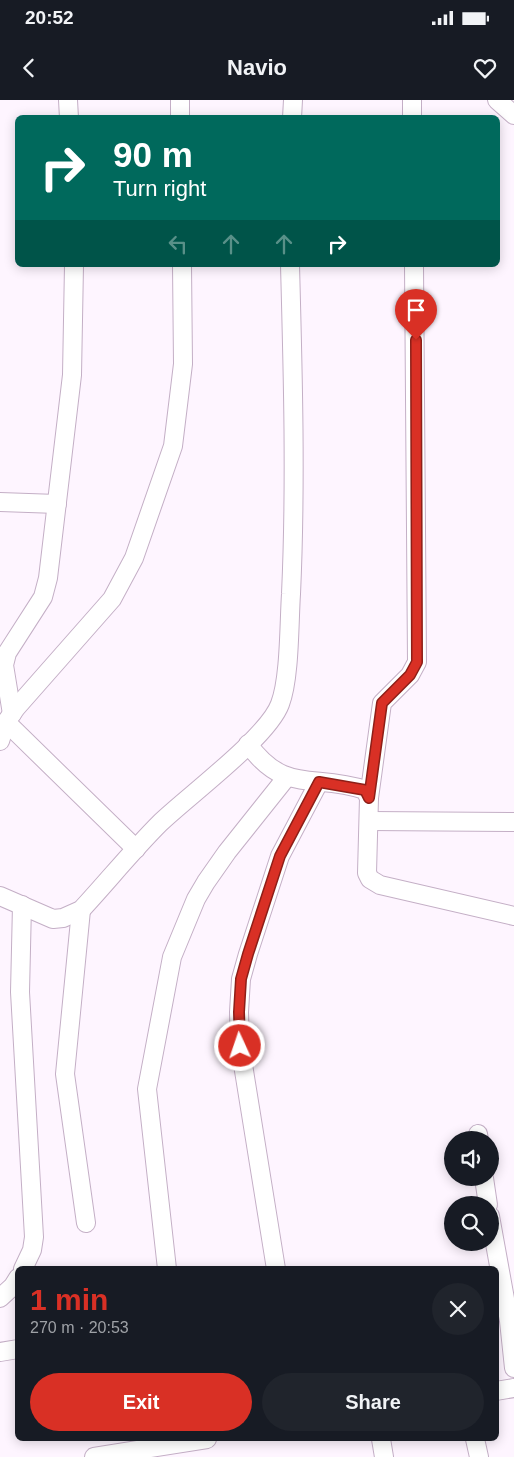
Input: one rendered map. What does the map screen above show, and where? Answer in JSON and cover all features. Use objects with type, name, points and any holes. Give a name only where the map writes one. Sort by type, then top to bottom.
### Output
[{"type":"street","points":[[68,100],[69,115]]},
{"type":"street","points":[[180,100],[180,115]]},
{"type":"street","points":[[292,115],[293,100]]},
{"type":"street","points":[[412,100],[412,115]]},
{"type":"street","points":[[497,100],[514,115]]},
{"type":"street","points":[[0,741],[6,715],[4,665],[7,653],[42,597],[48,578],[72,375],[74,267]]},
{"type":"street","points":[[6,715],[112,599],[134,558],[173,446],[183,364],[182,267]]},
{"type":"street","points":[[0,896],[53,919],[63,918],[80,910],[160,824],[248,744],[272,718],[280,704],[289,633],[294,528],[294,378],[290,267]]},
{"type":"street","points":[[414,267],[417,662],[410,675],[382,703],[369,798],[367,873],[370,879],[380,885],[514,916]]},
{"type":"street","points":[[0,502],[57,504]]},
{"type":"street","points":[[6,715],[136,849]]},
{"type":"street","points":[[248,744],[260,761],[286,778],[356,787],[365,790],[369,798]]},
{"type":"street","points":[[167,1266],[148,1090],[172,957],[196,899],[206,882],[286,778]]},
{"type":"street","points":[[276,1266],[240,1046],[239,1012],[241,979],[280,856],[319,782]]},
{"type":"street","points":[[369,821],[514,822]]},
{"type":"street","points":[[22,904],[20,992],[34,1237],[32,1250],[24,1266]]},
{"type":"street","points":[[80,910],[65,1074],[86,1223]]},
{"type":"street","points":[[493,1251],[494,1266]]},
{"type":"street","points":[[0,1298],[15,1283]]},
{"type":"street","points":[[499,1284],[509,1321],[514,1368]]},
{"type":"street","points":[[0,1352],[15,1350]]},
{"type":"street","points":[[499,1390],[514,1388]]},
{"type":"street","points":[[94,1457],[118,1446],[177,1441]]},
{"type":"street","points":[[381,1441],[384,1457]]},
{"type":"street","points":[[475,1441],[479,1457]]},
{"type":"route","points":[[240,1046],[239,1012],[241,979],[280,856],[319,782],[356,787],[365,790],[369,798],[382,703],[410,675],[417,662],[416,340]]}]
